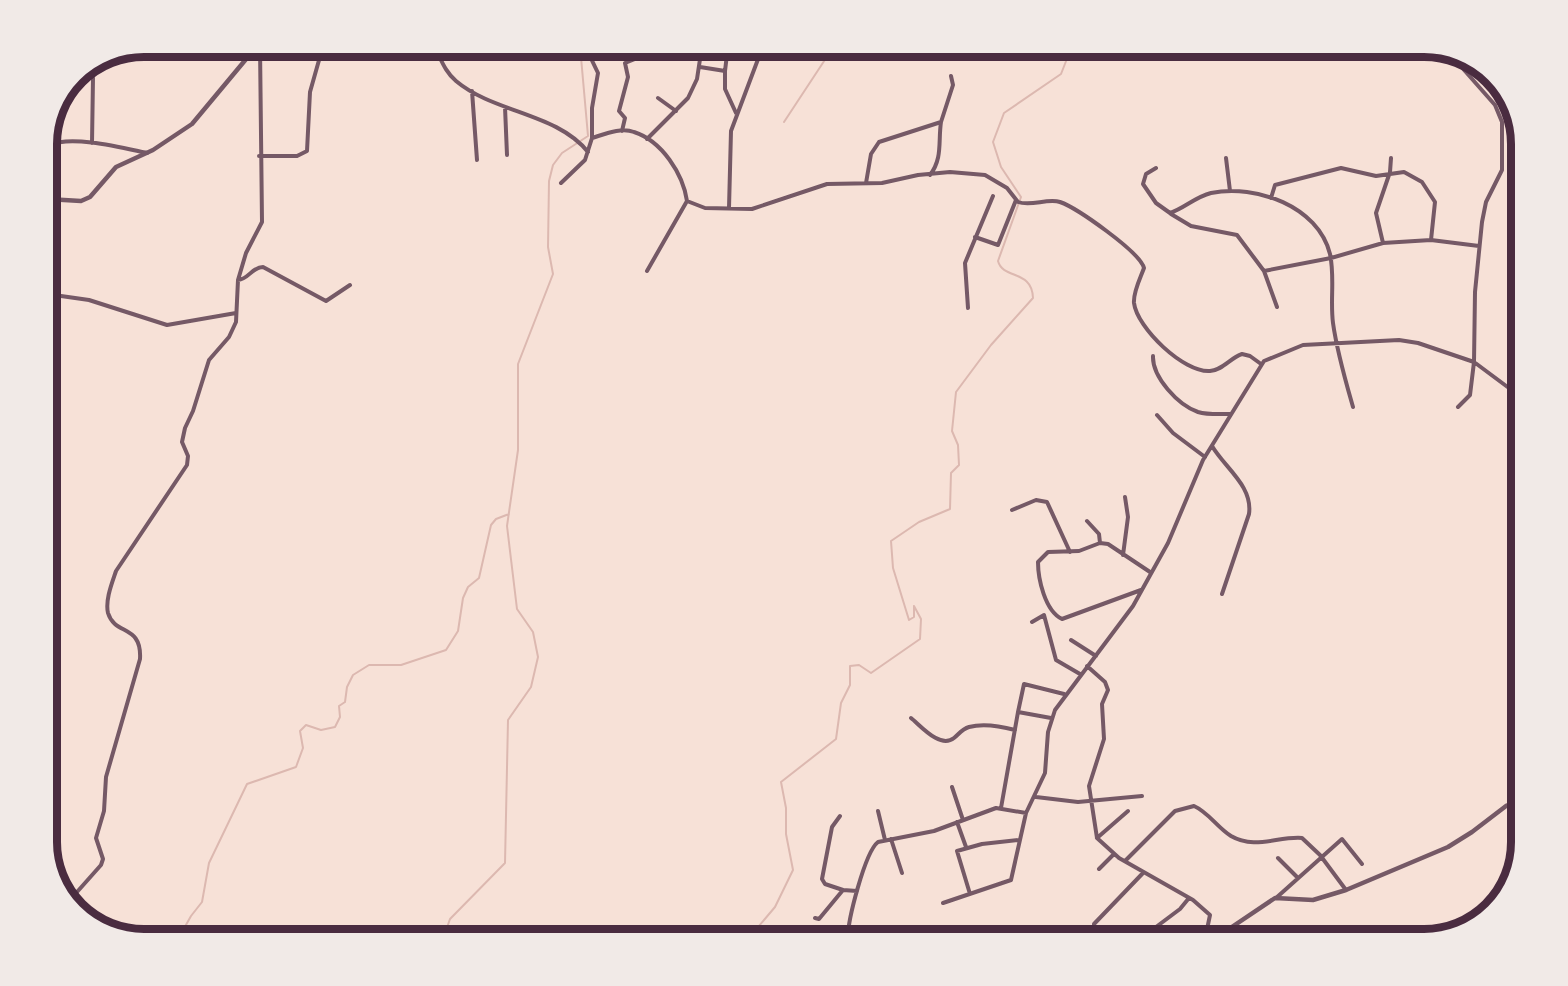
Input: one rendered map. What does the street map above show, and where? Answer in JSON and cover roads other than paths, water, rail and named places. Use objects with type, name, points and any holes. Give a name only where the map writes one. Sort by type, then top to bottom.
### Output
[{"type":"street","points":[[57,199],[86,199],[99,188],[116,167],[148,153],[192,124],[249,57]]},
{"type":"street","points":[[75,895],[97,872],[103,859],[96,838],[104,811],[106,777],[140,659],[141,647],[136,637],[111,618],[108,610],[110,588],[120,565],[187,465],[188,456],[182,442],[185,428],[193,411],[209,360],[229,337],[236,322],[238,280],[246,253],[262,222],[257,57]]},
{"type":"street","points":[[259,156],[297,156],[307,151],[310,92],[319,57]]},
{"type":"street","points":[[440,57],[446,70],[457,82],[505,106],[569,133],[588,153]]},
{"type":"street","points":[[561,183],[585,160],[592,138],[592,108],[598,73],[590,57]]},
{"type":"street","points":[[622,131],[625,118],[618,111],[628,77],[625,63],[640,57]]},
{"type":"street","points":[[647,139],[688,98],[700,67],[701,57]]},
{"type":"street","points":[[726,57],[725,89],[736,113]]},
{"type":"street","points":[[729,208],[729,148],[736,113],[754,75],[760,57]]},
{"type":"street","points":[[1458,407],[1470,395],[1474,362],[1475,292],[1486,202],[1502,170],[1502,122],[1495,105],[1460,66]]},
{"type":"street","points":[[700,67],[724,71]]},
{"type":"street","points":[[930,175],[940,158],[938,137],[952,85],[951,76]]},
{"type":"street","points":[[92,143],[93,78]]},
{"type":"street","points":[[472,90],[477,160]]},
{"type":"street","points":[[658,98],[676,111]]},
{"type":"street","points":[[505,106],[507,155]]},
{"type":"street","points":[[866,183],[871,154],[879,142],[941,122]]},
{"type":"street","points":[[592,138],[622,131],[634,132],[658,147],[681,176],[687,201],[647,272]]},
{"type":"street","points":[[57,142],[92,143],[148,153]]},
{"type":"street","points":[[1226,158],[1230,191]]},
{"type":"street","points":[[1383,243],[1376,213],[1390,172],[1390,158]]},
{"type":"street","points":[[1156,168],[1146,174],[1143,184],[1156,203],[1191,226],[1237,236],[1264,271],[1277,306]]},
{"type":"street","points":[[1271,198],[1275,185],[1329,169],[1341,168],[1376,176],[1390,172],[1404,172],[1422,182],[1429,190],[1436,205],[1431,240]]},
{"type":"street","points":[[687,201],[705,208],[759,208],[827,184],[866,183],[950,172],[985,175],[1006,188],[1017,201],[1024,204],[1059,202],[1081,213],[1138,257],[1144,268],[1134,297],[1139,318],[1163,346],[1185,364],[1199,370],[1211,371],[1242,354],[1251,356],[1261,364]]},
{"type":"street","points":[[1170,213],[1198,197],[1230,191],[1271,198],[1292,206],[1318,230],[1330,258],[1332,313],[1336,343],[1353,407]]},
{"type":"street","points":[[968,308],[965,262],[993,196]]},
{"type":"street","points":[[975,237],[998,245],[1017,201]]},
{"type":"street","points":[[1264,271],[1330,258],[1383,243],[1431,240],[1479,246]]},
{"type":"street","points":[[238,280],[246,278],[255,269],[264,267],[326,301],[338,296],[350,285]]},
{"type":"street","points":[[57,295],[89,300],[167,326],[236,314]]},
{"type":"street","points":[[943,903],[1011,880],[1026,813],[1036,797],[1045,773],[1051,718],[1064,694],[1096,656],[1142,590],[1177,524],[1205,457],[1261,364],[1274,355],[1303,345],[1407,340],[1474,362],[1511,390]]},
{"type":"street","points":[[1153,356],[1153,364],[1166,385],[1181,402],[1198,412],[1230,414]]},
{"type":"street","points":[[1157,416],[1173,433],[1205,457]]},
{"type":"street","points":[[1212,446],[1225,466],[1244,486],[1249,502],[1249,514],[1222,594]]},
{"type":"street","points":[[1123,556],[1128,517],[1125,497]]},
{"type":"street","points":[[1012,510],[1036,500],[1044,500],[1050,506],[1070,552]]},
{"type":"street","points":[[1087,521],[1099,534],[1100,543]]},
{"type":"street","points":[[1142,590],[1067,618],[1058,617],[1046,596],[1038,562],[1048,552],[1070,552],[1100,543],[1112,545],[1123,556],[1150,572]]},
{"type":"street","points":[[1032,622],[1053,611]]},
{"type":"street","points":[[1044,615],[1056,660],[1080,674]]},
{"type":"street","points":[[1071,640],[1096,656]]},
{"type":"street","points":[[1088,666],[1105,682],[1108,690],[1102,704],[1104,739],[1096,768],[1090,778],[1090,801],[1097,838],[1114,854],[1189,898],[1210,915],[1207,929]]},
{"type":"street","points":[[1002,808],[1018,712],[1026,679]]},
{"type":"street","points":[[1024,684],[1064,694]]},
{"type":"street","points":[[1018,712],[1051,718]]},
{"type":"street","points":[[911,718],[928,733],[945,741],[951,740],[964,729],[972,726],[991,725],[1015,730]]},
{"type":"street","points":[[952,787],[963,820]]},
{"type":"street","points":[[1036,797],[1090,801],[1142,796]]},
{"type":"street","points":[[1275,898],[1313,900],[1346,890],[1448,847],[1511,804]]},
{"type":"street","points":[[1125,861],[1175,811],[1189,806],[1197,807],[1235,838],[1261,843],[1302,838],[1320,855],[1346,890]]},
{"type":"street","points":[[850,929],[857,891],[874,845],[888,839],[934,831],[1002,808],[1026,813]]},
{"type":"street","points":[[878,811],[902,873]]},
{"type":"street","points":[[1097,838],[1128,812]]},
{"type":"street","points":[[840,816],[832,827],[822,879],[825,884],[843,890],[857,891]]},
{"type":"street","points":[[957,822],[966,847]]},
{"type":"street","points":[[1229,929],[1275,898],[1320,855],[1342,839],[1362,864]]},
{"type":"street","points":[[970,894],[957,852],[966,847],[1019,840]]},
{"type":"street","points":[[1099,869],[1114,854]]},
{"type":"street","points":[[1278,858],[1297,877]]},
{"type":"street","points":[[1095,929],[1094,924],[1143,873]]},
{"type":"street","points":[[815,918],[819,919],[843,890]]},
{"type":"street","points":[[1153,929],[1180,909],[1189,898]]},
{"type":"waterway","points":[[446,929],[450,919],[505,863],[508,720],[531,687],[538,657],[533,632],[517,609],[507,526],[518,450],[518,364],[553,274],[548,247],[549,181],[553,165],[562,153],[588,136],[581,57]]},
{"type":"waterway","points":[[784,122],[827,57]]},
{"type":"waterway","points":[[756,929],[775,907],[793,870],[786,834],[786,808],[781,782],[836,739],[841,703],[850,685],[850,666],[859,665],[871,673],[920,639],[921,619],[914,606],[914,617],[909,620],[893,568],[891,541],[919,522],[950,509],[951,473],[959,465],[958,445],[952,431],[956,392],[991,345],[1033,298],[1028,283],[1005,271],[998,261],[1021,197],[1001,167],[993,142],[1004,113],[1061,74],[1068,57]]},
{"type":"waterway","points":[[184,929],[202,902],[209,863],[247,784],[296,767],[303,748],[300,731],[306,725],[321,730],[335,727],[340,717],[339,706],[345,702],[347,687],[353,675],[369,665],[401,665],[446,650],[458,631],[463,598],[468,587],[479,578],[491,525],[496,519],[509,514]]}]
